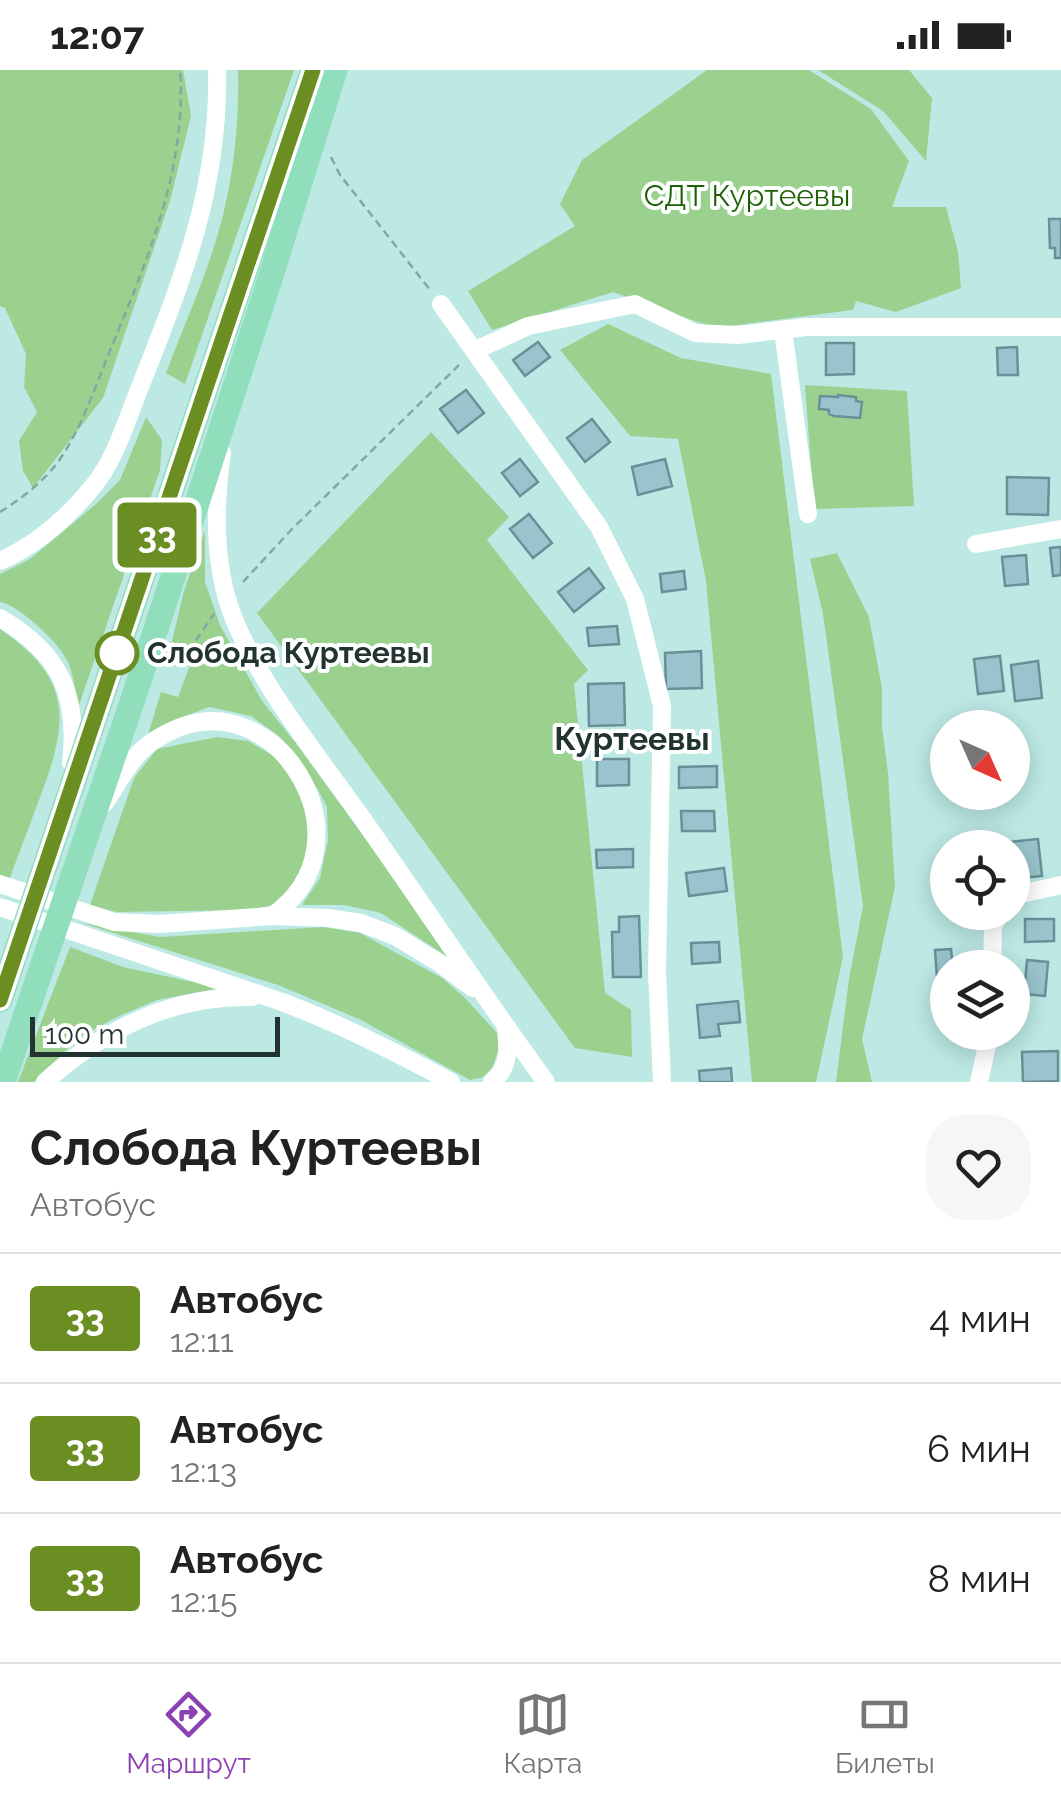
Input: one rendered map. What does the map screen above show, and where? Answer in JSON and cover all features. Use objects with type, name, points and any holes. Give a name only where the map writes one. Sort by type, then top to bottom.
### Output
[{"type":"highway","points":[[3,991],[312,70]]},
{"type":"highway","points":[[3,1082],[230,403],[335,70]]},
{"type":"street","points":[[0,560],[14,555],[58,523],[96,483],[113,453],[164,326],[205,201],[214,154],[217,70]]},
{"type":"street","points":[[441,304],[598,527],[635,598],[662,706],[657,971],[662,1082]]},
{"type":"street","points":[[474,351],[528,326],[635,304],[695,333],[738,336],[806,327],[1061,327]]},
{"type":"street","points":[[783,330],[808,514]]},
{"type":"street","points":[[230,403],[216,498],[216,533],[234,618],[285,708],[546,1082]]},
{"type":"street","points":[[976,544],[1061,529]]},
{"type":"street","points":[[0,618],[49,656],[67,692],[74,735],[65,813]]},
{"type":"street","points":[[92,822],[139,752],[170,732],[188,724],[210,722],[261,736],[279,750],[298,775],[311,802],[318,835],[307,881],[272,916]]},
{"type":"street","points":[[0,884],[114,922],[160,924],[272,916],[328,918],[361,924],[395,936],[485,998]]},
{"type":"street","points":[[1030,892],[1061,884]]},
{"type":"street","points":[[0,907],[322,1017],[452,1082]]},
{"type":"street","points":[[45,1082],[91,1044],[135,1020],[170,1007],[223,997],[282,1002]]},
{"type":"street","points":[[492,1082],[502,1074],[508,1052],[506,1027]]},
{"type":"street","points":[[980,1082],[986,1050]]},
{"type":"path","points":[[0,512],[55,466],[90,400],[166,202],[180,127],[180,70]]},
{"type":"path","points":[[330,156],[340,175],[441,304]]},
{"type":"path","points":[[181,662],[228,598],[292,529],[474,351]]},
{"type":"green space","points":[[0,70],[183,70],[191,116],[170,201],[103,398],[33,488],[23,471],[19,441],[37,412],[24,387],[26,354],[5,308],[0,306]]},
{"type":"green space","points":[[238,70],[294,70],[185,384],[166,373],[224,211],[236,141]]},
{"type":"green space","name":"СДТ Куртеевы","points":[[707,70],[809,70],[871,109],[909,161],[892,207],[946,207],[958,252],[961,288],[896,312],[856,301],[853,310],[715,328],[613,292],[492,330],[468,291],[575,226],[560,204],[582,160]]},
{"type":"green space","points":[[818,70],[909,70],[932,98],[926,161],[883,111]]},
{"type":"green space","points":[[608,324],[681,358],[771,374],[843,957],[816,1082],[752,1082],[706,581],[678,439],[630,436],[560,350]]},
{"type":"green space","points":[[805,385],[907,391],[914,506],[814,509]]},
{"type":"green space","points":[[146,417],[162,440],[160,470],[78,708],[67,660],[37,625],[0,602],[0,574],[30,559],[120,480]]},
{"type":"green space","points":[[431,432],[509,517],[487,540],[588,670],[574,684],[605,993],[631,1010],[632,1057],[575,1048],[257,613]]},
{"type":"green space","points":[[205,530],[205,582],[220,625],[262,701],[455,962],[381,913],[344,905],[302,905],[320,878],[328,840],[327,807],[279,736],[251,716],[209,707],[178,719],[147,738],[161,692],[178,697],[193,657],[172,641]]},
{"type":"green space","points":[[837,553],[869,617],[882,689],[888,773],[895,887],[862,1039],[872,1082],[836,1082],[863,906],[823,614],[810,559]]},
{"type":"green space","points":[[0,629],[40,664],[58,700],[59,720],[51,765],[9,880],[0,877]]},
{"type":"green space","points":[[217,737],[248,741],[277,758],[293,782],[305,807],[308,832],[305,864],[292,888],[274,905],[247,910],[116,912],[90,905],[134,778],[157,749]]},
{"type":"green space","points":[[82,923],[160,937],[323,927],[360,933],[442,978],[498,1034],[499,1049],[492,1068],[483,1077],[470,1080],[359,1019],[278,985]]},
{"type":"green space","points":[[70,947],[123,967],[221,988],[157,1000],[117,1017],[78,1038],[34,1082],[18,1082]]},
{"type":"building","points":[[1049,219],[1061,219],[1061,258],[1055,258],[1055,248],[1050,248]]},
{"type":"building","points":[[538,342],[550,357],[525,376],[513,360]]},
{"type":"building","points":[[826,343],[854,343],[854,374],[826,375]]},
{"type":"building","points":[[1017,347],[1018,375],[998,375],[997,348]]},
{"type":"building","points":[[466,390],[484,413],[458,433],[440,409]]},
{"type":"building","points":[[820,396],[856,397],[856,401],[862,402],[860,418],[834,416],[829,410],[819,409]]},
{"type":"building","points":[[592,419],[610,442],[585,462],[567,438]]},
{"type":"building","points":[[520,459],[538,482],[520,496],[502,473]]},
{"type":"building","points":[[665,459],[672,486],[638,495],[632,467]]},
{"type":"building","points":[[1007,477],[1049,478],[1048,515],[1007,514]]},
{"type":"building","points":[[529,514],[552,543],[533,558],[510,529]]},
{"type":"building","points":[[1061,547],[1061,575],[1053,576],[1050,548]]},
{"type":"building","points":[[1026,555],[1028,584],[1005,586],[1002,557]]},
{"type":"building","points":[[589,568],[604,588],[574,612],[558,592]]},
{"type":"building","points":[[684,571],[686,589],[662,592],[660,574]]},
{"type":"building","points":[[617,626],[619,644],[589,646],[587,628]]},
{"type":"building","points":[[701,651],[702,688],[666,689],[665,653]]},
{"type":"building","points":[[1000,656],[1004,691],[978,694],[974,659]]},
{"type":"building","points":[[1038,661],[1042,698],[1015,701],[1011,665]]},
{"type":"building","points":[[624,683],[625,725],[589,726],[588,684]]},
{"type":"building","points":[[597,759],[629,759],[629,785],[597,786]]},
{"type":"building","points":[[717,766],[717,787],[679,788],[679,767]]},
{"type":"building","points":[[681,811],[714,811],[715,831],[682,831]]},
{"type":"building","points":[[1038,839],[1042,876],[1030,877],[1030,840]]},
{"type":"building","points":[[633,849],[633,867],[597,868],[596,850]]},
{"type":"building","points":[[724,868],[727,891],[689,896],[686,873]]},
{"type":"building","points":[[639,916],[641,977],[613,977],[612,932],[619,932],[619,917]]},
{"type":"building","points":[[1030,919],[1054,919],[1054,941],[1025,942]]},
{"type":"building","points":[[719,942],[720,962],[692,964],[691,943]]},
{"type":"building","points":[[1030,960],[1048,962],[1045,996],[1030,995]]},
{"type":"building","points":[[738,1001],[740,1022],[718,1024],[720,1036],[700,1038],[697,1005]]},
{"type":"building","points":[[1058,1051],[1058,1081],[1023,1082],[1022,1052]]},
{"type":"building","points":[[731,1068],[732,1082],[700,1082],[699,1071]]},
{"type":"bus line","name":"33","points":[[0,1000],[313,70]]},
{"type":"place","name":"Слобода Куртеевы","points":[[117,653]]},
{"type":"district","name":"Куртеевы","points":[[632,739]]}]
